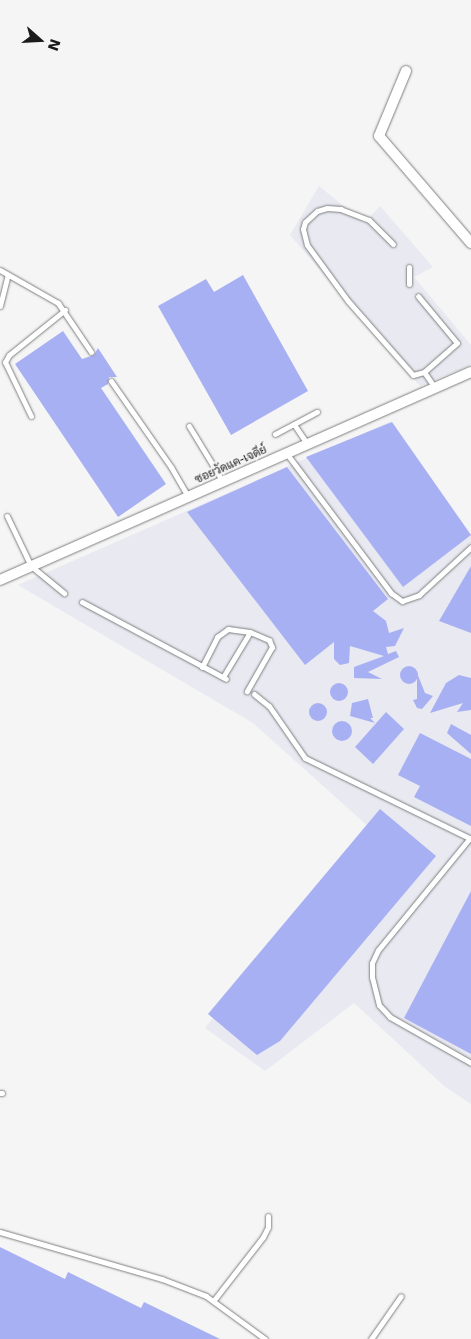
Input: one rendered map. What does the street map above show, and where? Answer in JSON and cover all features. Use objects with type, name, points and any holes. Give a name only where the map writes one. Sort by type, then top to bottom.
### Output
[{"type":"street","points":[[406,71],[379,136],[471,243]]},
{"type":"street","name":"ซอยวัดแค-เจดีย์","points":[[0,580],[470,375]]},
{"type":"lane","points":[[393,244],[369,220],[341,210],[327,208],[317,211],[305,222],[302,229],[308,245],[348,301],[410,373],[424,372],[457,343],[418,296]]},
{"type":"lane","points":[[409,267],[409,284]]},
{"type":"lane","points":[[0,270],[65,310],[91,352]]},
{"type":"lane","points":[[0,306],[8,275]]},
{"type":"lane","points":[[31,416],[5,362],[9,355],[65,310]]},
{"type":"lane","points":[[424,372],[436,390]]},
{"type":"lane","points":[[112,381],[171,467],[188,498]]},
{"type":"lane","points":[[275,434],[317,412]]},
{"type":"lane","points":[[294,424],[308,445]]},
{"type":"lane","points":[[189,426],[223,482]]},
{"type":"lane","points":[[287,454],[391,593],[402,601],[419,595],[471,547]]},
{"type":"lane","points":[[7,516],[31,566],[64,593]]},
{"type":"lane","points":[[82,602],[224,678],[250,632]]},
{"type":"lane","points":[[202,667],[222,632],[228,629],[250,632],[272,644],[247,691]]},
{"type":"lane","points":[[254,694],[269,706],[305,758],[470,839],[378,950],[372,963],[372,977],[379,1005],[390,1017],[471,1063]]},
{"type":"lane","points":[[214,1300],[263,1237],[268,1227],[268,1216]]},
{"type":"lane","points":[[0,1232],[162,1279],[214,1300],[264,1339]]},
{"type":"lane","points":[[371,1339],[401,1296]]},
{"type":"shaded area","points":[[319,186],[364,223],[380,206],[433,267],[414,277],[471,345],[471,365],[420,386],[290,235]]},
{"type":"shaded area","points":[[389,422],[471,535],[471,1104],[444,1086],[354,1003],[265,1071],[205,1028],[370,828],[253,723],[18,585]]},
{"type":"building","points":[[243,275],[308,391],[231,435],[158,306],[206,279],[214,292]]},
{"type":"building","points":[[63,331],[82,359],[94,355],[98,348],[117,377],[109,377],[108,384],[101,388],[166,484],[118,517],[15,364]]},
{"type":"building","points":[[392,422],[471,535],[403,587],[306,457]]},
{"type":"building","points":[[287,467],[388,599],[373,611],[386,621],[389,633],[404,628],[395,646],[386,647],[388,654],[396,651],[399,657],[368,672],[382,679],[354,678],[354,667],[384,656],[350,646],[349,663],[340,665],[334,659],[334,642],[305,665],[187,512]]},
{"type":"building","points":[[471,566],[471,633],[439,621]]},
{"type":"building","points":[[409,666],[415,669],[418,675],[415,681],[409,684],[403,681],[400,675],[403,669]]},
{"type":"building","points":[[417,673],[425,693],[433,696],[422,709],[417,708],[413,700],[417,699]]},
{"type":"building","points":[[459,675],[471,678],[471,710],[457,712],[463,703],[430,713],[446,683]]},
{"type":"building","points":[[335,683],[343,683],[348,688],[346,699],[335,701],[330,696],[330,688]]},
{"type":"building","points":[[368,699],[373,718],[370,718],[375,723],[350,716],[352,703]]},
{"type":"building","points":[[314,703],[322,703],[327,708],[325,719],[314,721],[309,716],[309,708]]},
{"type":"building","points":[[386,712],[404,729],[373,764],[355,747]]},
{"type":"building","points":[[342,721],[349,724],[352,731],[349,738],[342,741],[335,738],[332,731],[335,724]]},
{"type":"building","points":[[451,724],[471,735],[471,754],[447,733]]},
{"type":"building","points":[[420,733],[471,759],[471,826],[414,797],[420,786],[398,775]]},
{"type":"building","points":[[380,809],[436,856],[280,1041],[257,1055],[208,1014]]},
{"type":"building","points":[[471,891],[471,1054],[404,1018]]},
{"type":"building","points":[[0,1247],[65,1279],[68,1272],[141,1308],[144,1302],[220,1339],[0,1339]]}]
